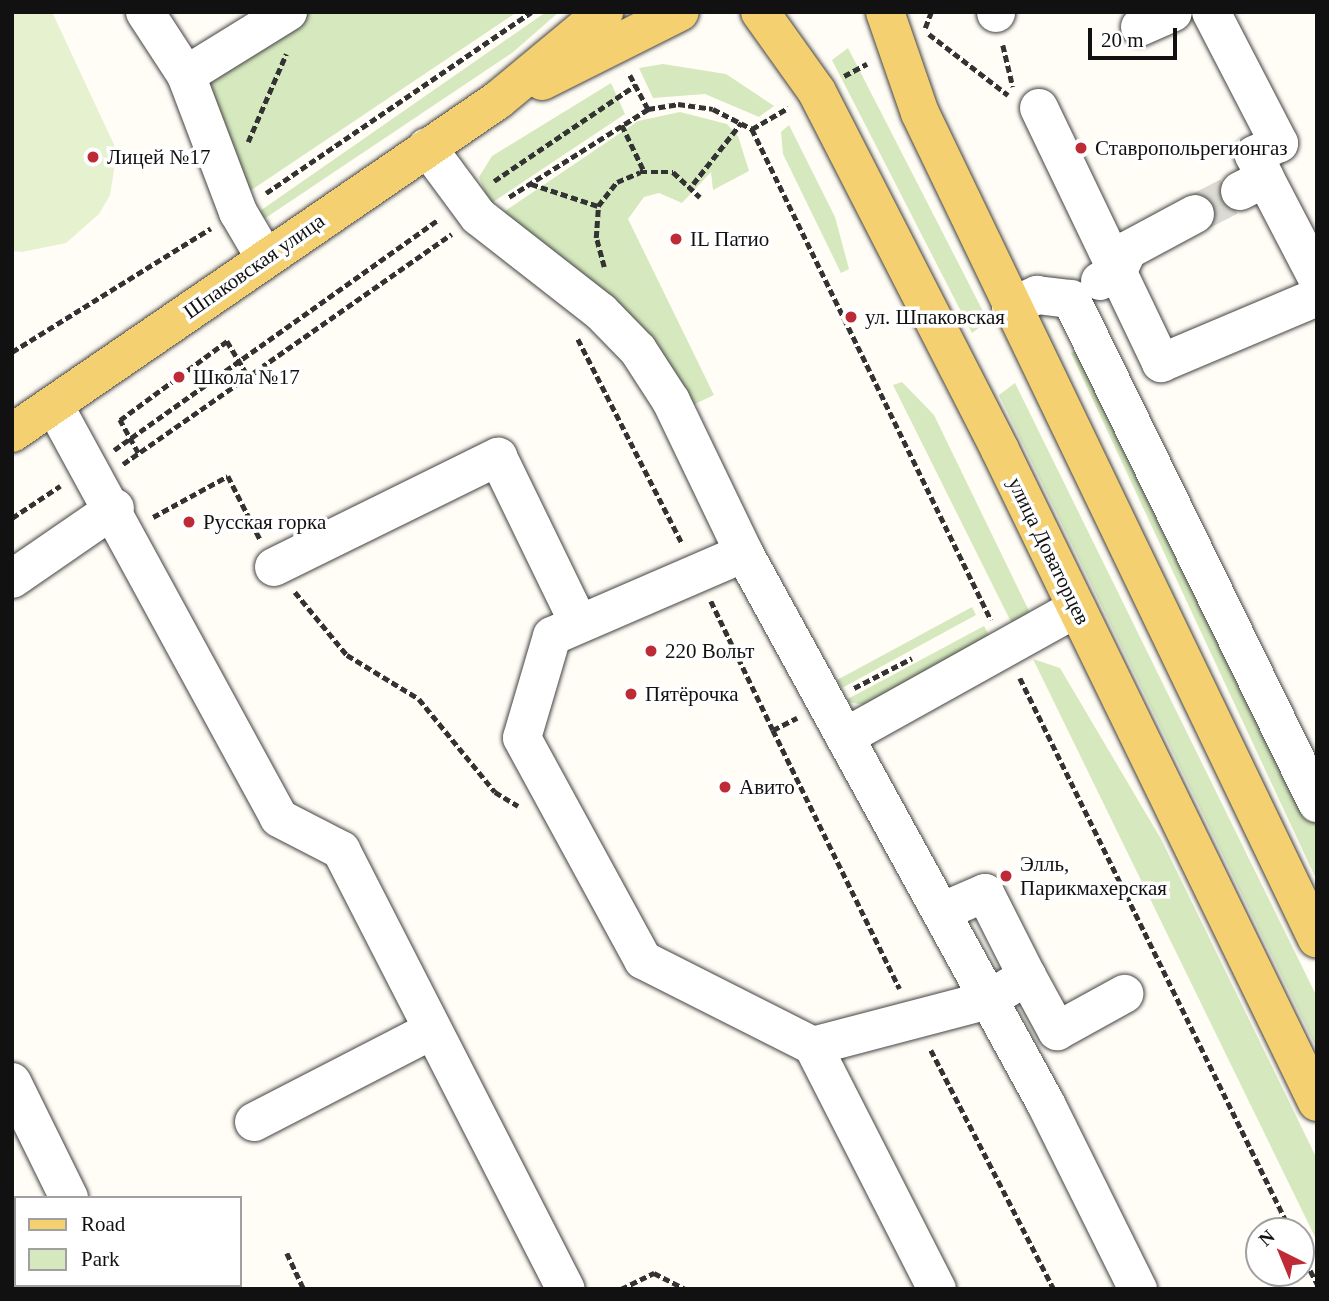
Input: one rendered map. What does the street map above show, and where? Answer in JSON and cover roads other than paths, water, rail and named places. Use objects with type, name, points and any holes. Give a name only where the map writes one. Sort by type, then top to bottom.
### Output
[{"type":"main road","name":"Шпаковская улица","points":[[12,433],[498,100],[604,12]]},
{"type":"main road","name":"Шпаковская улица","points":[[498,100],[680,12]]},
{"type":"main road","name":"улица Доваторцев","points":[[760,12],[817,92],[1077,608],[1317,1102]]},
{"type":"main road","points":[[885,12],[893,49],[1011,307],[1317,939]]},
{"type":"street","points":[[145,12],[186,75],[238,212],[265,258]]},
{"type":"street","points":[[1211,12],[1279,142],[1254,155],[1253,185],[1317,278]]},
{"type":"street","points":[[186,75],[288,31]]},
{"type":"street","points":[[1028,105],[1118,271],[1161,363],[1317,297]]},
{"type":"street","points":[[427,147],[466,200],[638,350],[671,401],[744,553],[941,912],[1138,1289]]},
{"type":"street","points":[[1011,307],[1037,295],[1071,299],[1118,271],[1128,250],[1195,214]]},
{"type":"street","points":[[1071,299],[1308,760],[1317,803]]},
{"type":"street","points":[[54,405],[121,519],[279,818],[341,850],[566,1289]]},
{"type":"street","points":[[274,567],[498,457],[578,622]]},
{"type":"street","points":[[12,579],[121,519]]},
{"type":"street","points":[[744,553],[578,622],[552,636],[522,737],[570,836],[643,960],[813,1046],[937,1289]]},
{"type":"street","points":[[845,737],[1077,608]]},
{"type":"street","points":[[941,912],[985,893],[1057,1031],[1124,994]]},
{"type":"street","points":[[813,1046],[988,1000],[1027,976]]},
{"type":"street","points":[[254,1122],[432,1030]]},
{"type":"street","points":[[12,1082],[68,1196]]},
{"type":"tunnel","points":[[1195,214],[1240,191]]},
{"type":"place","name":"Ставропольрегионгаз","points":[[1081,148]]},
{"type":"place","name":"Лицей №17","points":[[93,157]]},
{"type":"place","name":"IL Патио","points":[[676,239]]},
{"type":"place","name":"ул. Шпаковская","points":[[851,317]]},
{"type":"place","name":"Школа №17","points":[[179,377]]},
{"type":"place","name":"Русская горка","points":[[189,522]]},
{"type":"place","name":"220 Вольт","points":[[651,651]]},
{"type":"place","name":"Пятёрочка","points":[[631,694]]},
{"type":"place","name":"Авито","points":[[725,787]]},
{"type":"place","name":"Элль, Парикмахерская","points":[[1006,876]]}]
